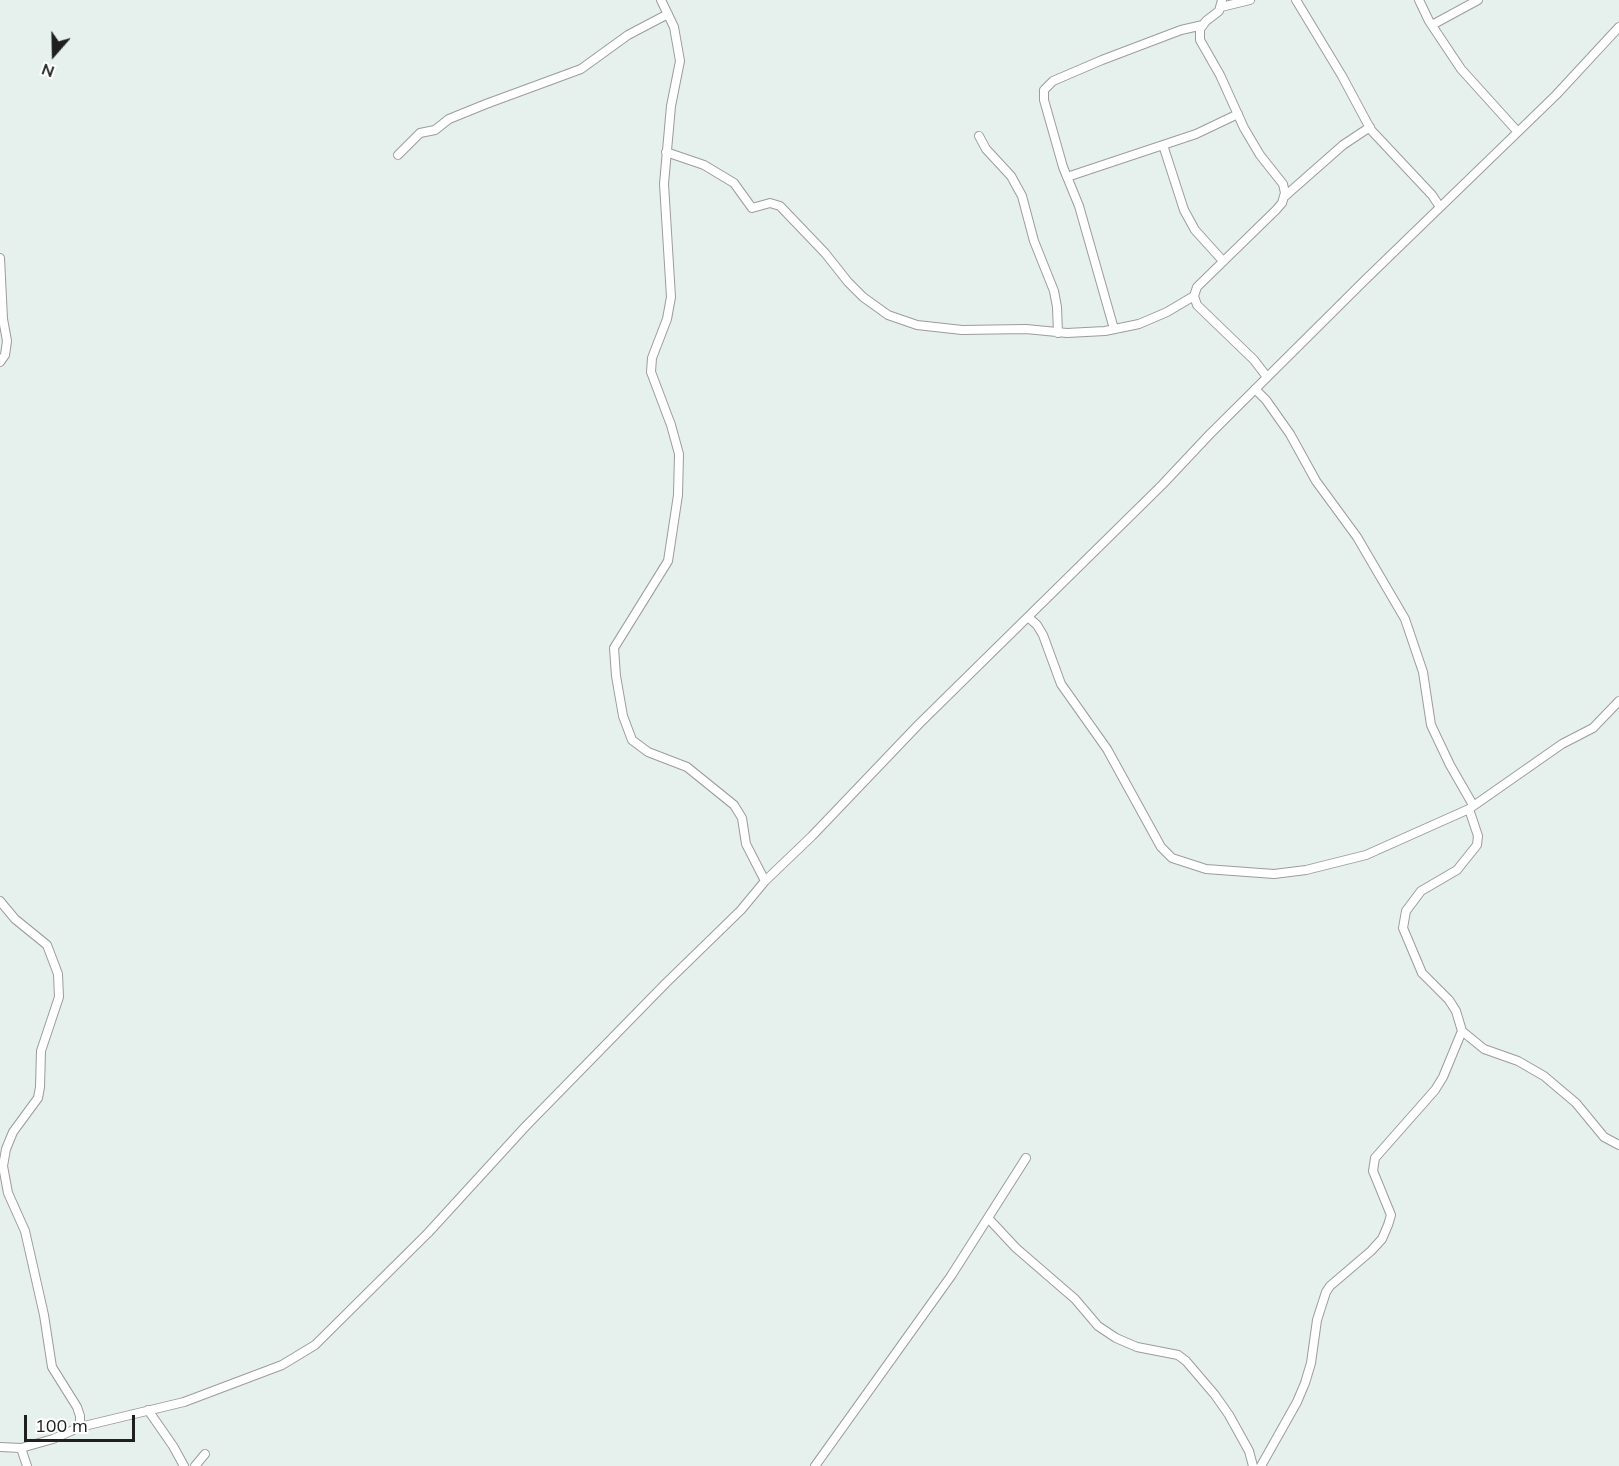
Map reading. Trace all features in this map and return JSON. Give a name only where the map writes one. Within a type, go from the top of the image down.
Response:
[{"type":"street","points":[[661,0],[674,27],[680,61],[671,106],[664,196],[671,297],[667,319],[652,358],[651,372],[671,425],[679,454],[677,503],[668,561],[614,648],[616,676],[623,716],[632,740],[648,752],[687,767],[734,805],[742,818],[746,844],[765,881]]},
{"type":"street","points":[[1250,0],[1221,3],[1200,29],[1200,40],[1260,155],[1286,189],[1284,197]]},
{"type":"street","points":[[1296,0],[1370,127],[1432,195],[1440,207]]},
{"type":"street","points":[[1419,0],[1432,25],[1461,69],[1517,131]]},
{"type":"street","points":[[1432,25],[1478,0]]},
{"type":"street","points":[[398,155],[420,133],[435,130],[449,119],[486,104],[576,72],[589,65],[628,35],[668,14]]},
{"type":"street","points":[[1114,329],[1079,206],[1067,177],[1044,99],[1044,90],[1048,84],[1131,48],[1181,30],[1203,25]]},
{"type":"street","points":[[0,1447],[21,1448],[53,1439],[80,1427],[184,1402],[282,1365],[315,1345],[428,1233],[525,1127],[741,910],[765,881],[920,724],[1162,485],[1267,377],[1556,95],[1619,27]]},
{"type":"street","points":[[1067,177],[1196,134],[1238,114]]},
{"type":"street","points":[[1267,377],[1254,360],[1197,305],[1194,296],[1197,287],[1271,215],[1284,197],[1343,145],[1370,127]]},
{"type":"street","points":[[979,136],[986,149],[1011,176],[1022,196],[1032,234],[1054,291],[1058,333]]},
{"type":"street","points":[[1163,145],[1184,210],[1195,230],[1223,261]]},
{"type":"street","points":[[666,152],[697,161],[722,175],[740,189],[752,208],[770,203],[780,206],[863,297],[888,315],[917,325],[945,329],[1026,329],[1058,333],[1114,329],[1139,324],[1161,315],[1194,296]]},
{"type":"street","points":[[0,258],[3,319],[7,341],[5,355],[0,362]]},
{"type":"street","points":[[1255,389],[1290,434],[1316,481],[1357,537],[1405,620],[1423,672],[1431,724],[1471,807],[1477,832],[1477,844],[1457,870],[1421,891],[1406,911],[1403,928],[1417,963],[1426,978],[1449,1000],[1456,1011],[1462,1031],[1484,1049],[1518,1061],[1544,1076],[1576,1103],[1597,1130],[1617,1142]]},
{"type":"street","points":[[1028,617],[1043,635],[1060,684],[1107,749],[1157,842],[1172,858],[1188,864],[1226,870],[1274,874],[1306,870],[1366,855],[1471,807],[1562,744],[1593,728],[1619,701]]},
{"type":"street","points":[[0,901],[15,919],[47,945],[58,974],[59,997],[41,1051],[38,1098],[13,1132],[6,1149],[3,1166],[8,1193],[23,1226],[44,1315],[52,1367],[77,1407],[80,1427]]},
{"type":"street","points":[[1261,1466],[1297,1402],[1305,1383],[1311,1363],[1317,1320],[1326,1292],[1371,1251],[1382,1239],[1388,1225],[1391,1215],[1373,1171],[1375,1158],[1435,1090],[1443,1077],[1462,1031]]},
{"type":"street","points":[[815,1466],[928,1309],[1026,1158]]},
{"type":"street","points":[[988,1218],[1016,1248],[1074,1299],[1098,1326],[1116,1338],[1137,1347],[1178,1355],[1186,1361],[1229,1415],[1241,1434],[1253,1466]]},
{"type":"street","points":[[148,1410],[184,1466]]},
{"type":"street","points":[[21,1448],[27,1466]]},
{"type":"street","points":[[195,1466],[205,1454]]}]
